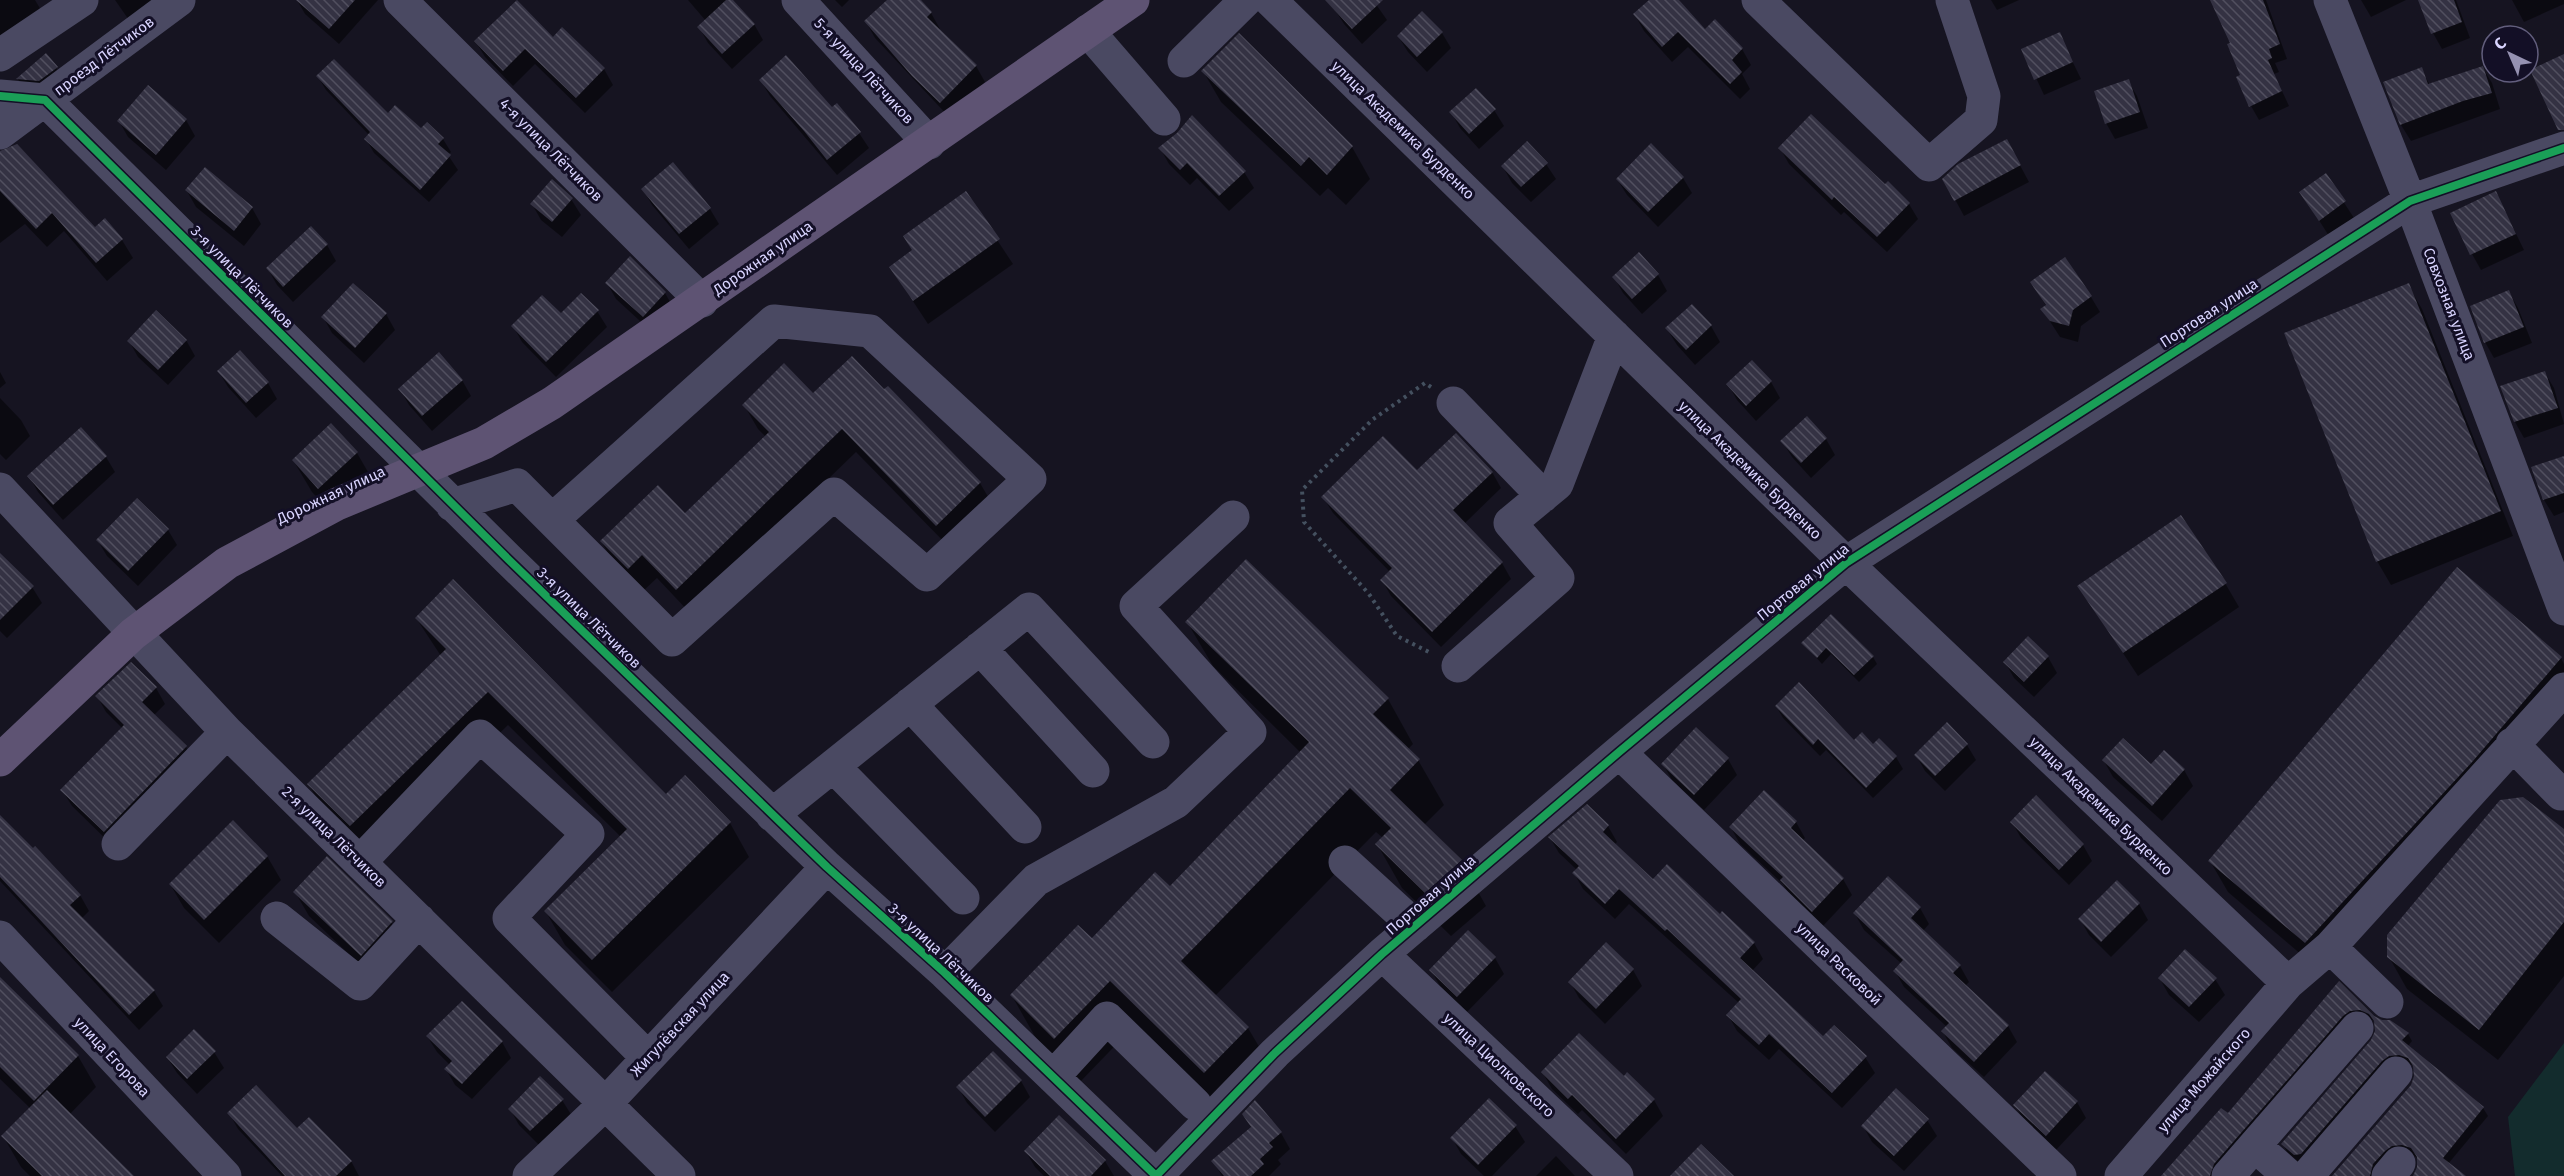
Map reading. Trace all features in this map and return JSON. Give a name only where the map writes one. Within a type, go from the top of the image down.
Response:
[{"type":"main road","name":"Дорожная улица","points":[[0,760],[134,634],[195,585],[261,543],[338,504],[484,443],[552,403],[1133,0]]},
{"type":"street","points":[[0,55],[82,0]]},
{"type":"street","name":"проезд Лётчиков","points":[[0,133],[179,0]]},
{"type":"street","name":"4-я улица Лётчиков","points":[[400,0],[702,301]]},
{"type":"street","name":"5-я улица Лётчиков","points":[[798,0],[929,143]]},
{"type":"street","points":[[1184,61],[1246,0]]},
{"type":"street","name":"улица Академика Бурденко","points":[[1270,0],[1846,563],[2288,983]]},
{"type":"street","points":[[1758,0],[1929,165],[1981,120],[1984,96],[1952,0]]},
{"type":"street","name":"Совхозная улица","points":[[2330,0],[2410,201],[2564,609]]},
{"type":"street","points":[[1088,31],[1164,119]]},
{"type":"street","points":[[0,96],[45,100]]},
{"type":"street","name":"3-я улица Лётчиков","points":[[45,100],[417,471],[772,815],[945,974],[1156,1176]]},
{"type":"street","name":"Портовая улица","points":[[1156,1176],[1275,1053],[1382,954],[1846,563],[2410,201],[2564,148]]},
{"type":"street","points":[[452,505],[517,485],[552,520],[672,640],[834,494],[927,575],[1030,479],[870,331],[774,321],[552,520]]},
{"type":"street","points":[[1458,666],[1558,578],[1510,524],[1557,484],[1614,336]]},
{"type":"street","points":[[1453,403],[1543,495]]},
{"type":"street","name":"2-я улица Лётчиков","points":[[0,489],[227,732],[679,1176]]},
{"type":"street","points":[[945,974],[1036,880],[1176,802],[1250,732],[1136,606],[1233,517]]},
{"type":"street","points":[[772,815],[1029,609],[1153,742]]},
{"type":"street","points":[[980,648],[1093,771]]},
{"type":"street","name":"улица Можайского","points":[[2121,1176],[2288,983],[2330,947],[2564,689]]},
{"type":"street","points":[[910,704],[1025,827]]},
{"type":"street","points":[[118,844],[227,732]]},
{"type":"street","points":[[360,862],[480,736],[588,834],[509,918],[648,1058]]},
{"type":"street","points":[[2512,744],[2561,794]]},
{"type":"street","name":"улица Расковой","points":[[1619,752],[2060,1176]]},
{"type":"street","points":[[833,766],[963,898]]},
{"type":"street","points":[[1345,862],[1415,926]]},
{"type":"street","name":"Жигулёвская улица","points":[[529,1176],[606,1103],[827,867]]},
{"type":"street","points":[[277,918],[360,984],[419,920]]},
{"type":"street","name":"улица Егорова","points":[[0,937],[225,1176]]},
{"type":"street","points":[[2330,947],[2387,1002]]},
{"type":"street","name":"улица Циолковского","points":[[1382,954],[1617,1176]]},
{"type":"street","points":[[1053,1077],[1107,1018],[1195,1104]]},
{"type":"street","points":[[2228,1176],[2357,1029]]},
{"type":"street","points":[[2307,1176],[2396,1073]]},
{"type":"street","points":[[2255,1146],[2289,1176]]},
{"type":"path","points":[[1453,403],[1425,383],[1372,420],[1302,490],[1304,522],[1369,594],[1397,636],[1458,666]]},
{"type":"green space","points":[[2564,1043],[2564,1176],[2515,1176],[2508,1117]]},
{"type":"building","points":[[296,0],[355,0],[329,29]]},
{"type":"building","points":[[517,0],[553,37],[562,27],[605,68],[576,98],[525,49],[503,71],[474,41]]},
{"type":"building","points":[[726,0],[733,0],[755,24],[722,54],[697,27]]},
{"type":"building","points":[[887,0],[921,0],[932,12],[927,17],[977,65],[940,103],[912,76],[864,21]]},
{"type":"building","points":[[1325,0],[1383,0],[1352,29]]},
{"type":"building","points":[[1649,0],[1679,0],[1705,29],[1715,19],[1743,48],[1732,60],[1742,72],[1730,84],[1678,32],[1662,47],[1633,14]]},
{"type":"building","points":[[2210,0],[2263,0],[2280,44],[2269,49],[2272,58],[2268,60],[2282,91],[2249,107],[2236,77],[2240,75],[2227,44],[2230,43]]},
{"type":"building","points":[[2418,0],[2454,0],[2462,22],[2431,34]]},
{"type":"building","points":[[1422,11],[1443,32],[1417,57],[1397,36]]},
{"type":"building","points":[[2060,32],[2073,62],[2034,80],[2021,49]]},
{"type":"building","points":[[1239,33],[1353,146],[1327,175],[1309,157],[1301,166],[1201,71]]},
{"type":"building","points":[[46,53],[58,67],[39,81],[16,79]]},
{"type":"building","points":[[2564,54],[2564,130],[2558,130],[2537,84],[2540,84],[2540,65]]},
{"type":"building","points":[[786,55],[832,107],[837,103],[861,132],[827,160],[759,80]]},
{"type":"building","points":[[334,59],[388,113],[395,105],[421,128],[427,122],[444,138],[438,144],[451,155],[420,190],[364,139],[370,132],[316,76]]},
{"type":"building","points":[[2422,67],[2428,84],[2480,67],[2480,84],[2489,84],[2492,93],[2463,101],[2400,125],[2383,82]]},
{"type":"building","points":[[2129,79],[2140,112],[2105,124],[2094,91]]},
{"type":"building","points":[[148,85],[187,119],[156,155],[117,121]]},
{"type":"building","points":[[1476,88],[1496,109],[1469,134],[1449,112]]},
{"type":"building","points":[[1811,114],[1885,184],[1888,181],[1910,203],[1877,237],[1834,197],[1832,200],[1778,148]]},
{"type":"building","points":[[1192,115],[1246,171],[1219,196],[1187,163],[1180,170],[1158,148],[1177,133]]},
{"type":"building","points":[[2007,139],[2021,165],[1954,201],[1942,179],[1958,164]]},
{"type":"building","points":[[1527,141],[1548,163],[1521,187],[1501,166]]},
{"type":"building","points":[[1651,143],[1684,177],[1648,212],[1616,179]]},
{"type":"building","points":[[17,144],[95,227],[105,218],[123,239],[96,263],[52,213],[36,229],[0,191],[0,151]]},
{"type":"building","points":[[673,162],[711,208],[679,234],[641,189]]},
{"type":"building","points":[[205,167],[253,207],[234,231],[185,190]]},
{"type":"building","points":[[2326,173],[2346,201],[2319,221],[2299,192]]},
{"type":"building","points":[[552,179],[573,198],[552,222],[530,204]]},
{"type":"building","points":[[966,191],[1000,239],[913,301],[889,267],[912,250],[903,236]]},
{"type":"building","points":[[2496,191],[2516,234],[2470,255],[2450,213]]},
{"type":"building","points":[[311,226],[328,244],[283,287],[266,268]]},
{"type":"building","points":[[1639,252],[1659,274],[1632,299],[1612,277]]},
{"type":"building","points":[[630,256],[666,292],[643,317],[605,283]]},
{"type":"building","points":[[2065,257],[2092,296],[2073,310],[2069,326],[2050,321],[2040,309],[2046,305],[2030,282]]},
{"type":"building","points":[[353,283],[387,313],[355,348],[321,317]]},
{"type":"building","points":[[2409,283],[2501,511],[2376,562],[2284,333]]},
{"type":"building","points":[[2509,290],[2524,327],[2484,343],[2470,306]]},
{"type":"building","points":[[581,293],[599,310],[546,362],[511,326],[542,295],[561,313]]},
{"type":"building","points":[[1692,304],[1712,325],[1686,350],[1665,328]]},
{"type":"building","points":[[156,310],[187,340],[158,370],[127,341]]},
{"type":"building","points":[[240,350],[269,382],[246,403],[217,371]]},
{"type":"building","points":[[439,352],[463,380],[422,416],[398,389]]},
{"type":"building","points":[[852,356],[884,389],[888,386],[981,482],[936,526],[842,429],[676,590],[642,555],[628,569],[600,541],[658,485],[685,513],[769,432],[742,405],[784,363],[813,393]]},
{"type":"building","points":[[1752,360],[1772,381],[1746,406],[1726,384]]},
{"type":"building","points":[[2545,371],[2558,408],[2514,422],[2500,386]]},
{"type":"building","points":[[1807,416],[1827,438],[1801,463],[1780,441]]},
{"type":"building","points":[[331,423],[358,452],[318,489],[292,460]]},
{"type":"building","points":[[81,427],[107,456],[53,505],[27,476]]},
{"type":"building","points":[[1456,433],[1493,472],[1453,510],[1503,562],[1432,632],[1380,580],[1392,568],[1321,497],[1383,436],[1417,470]]},
{"type":"building","points":[[2564,456],[2564,493],[2543,500],[2531,467]]},
{"type":"building","points":[[137,498],[169,529],[128,571],[96,540]]},
{"type":"building","points":[[2181,515],[2227,583],[2123,653],[2077,586]]},
{"type":"building","points":[[0,553],[34,586],[0,620]]},
{"type":"building","points":[[1246,559],[1389,698],[1373,714],[1420,759],[1390,790],[1462,860],[1425,893],[1375,844],[1391,828],[1350,788],[1181,961],[1249,1027],[1204,1073],[1110,981],[1054,1039],[1010,995],[1078,925],[1092,938],[1155,872],[1170,886],[1309,742],[1185,622]]},
{"type":"building","points":[[2457,567],[2562,657],[2473,761],[2305,943],[2208,861]]},
{"type":"building","points":[[453,579],[666,794],[685,775],[731,822],[592,960],[544,911],[627,829],[488,692],[350,826],[307,784],[446,649],[415,618]]},
{"type":"building","points":[[1831,614],[1874,656],[1854,675],[1826,648],[1817,658],[1801,643]]},
{"type":"building","points":[[2028,636],[2049,656],[2024,682],[2003,662]]},
{"type":"building","points":[[131,662],[157,687],[142,702],[187,746],[104,832],[60,790],[124,725],[95,696]]},
{"type":"building","points":[[1799,682],[1854,740],[1862,732],[1873,744],[1879,738],[1897,756],[1866,788],[1818,739],[1813,745],[1775,706]]},
{"type":"building","points":[[1947,722],[1968,744],[1935,776],[1914,755]]},
{"type":"building","points":[[1696,727],[1729,758],[1694,795],[1661,764]]},
{"type":"building","points":[[2123,738],[2151,764],[2164,750],[2185,769],[2152,806],[2102,760]]},
{"type":"building","points":[[1764,790],[1797,821],[1791,828],[1844,878],[1812,912],[1780,880],[1783,877],[1729,827]]},
{"type":"building","points":[[2036,795],[2084,844],[2059,870],[2010,822]]},
{"type":"building","points":[[2523,797],[2564,829],[2564,922],[2479,1030],[2387,957],[2387,935],[2500,800]]},
{"type":"building","points":[[1587,804],[1609,825],[1603,832],[1653,879],[1667,864],[1720,914],[1722,911],[1755,942],[1740,958],[1823,1036],[1834,1025],[1867,1056],[1832,1093],[1769,1034],[1759,1045],[1726,1015],[1741,999],[1667,929],[1665,931],[1619,889],[1605,904],[1572,873],[1579,866],[1548,837]]},
{"type":"building","points":[[0,815],[33,848],[35,846],[81,895],[70,905],[155,990],[129,1015],[0,877]]},
{"type":"building","points":[[233,820],[268,856],[204,920],[169,884]]},
{"type":"building","points":[[327,856],[393,921],[361,956],[293,892]]},
{"type":"building","points":[[1888,876],[1921,907],[1911,918],[1961,965],[1953,973],[2009,1025],[1974,1062],[1941,1031],[1949,1023],[1893,971],[1903,960],[1853,913]]},
{"type":"building","points":[[2117,880],[2140,903],[2101,942],[2078,919]]},
{"type":"building","points":[[1468,930],[1496,957],[1457,997],[1429,970]]},
{"type":"building","points":[[1606,942],[1634,969],[1596,1009],[1568,982]]},
{"type":"building","points":[[2185,949],[2217,978],[2189,1007],[2158,978]]},
{"type":"building","points":[[0,977],[79,1055],[34,1101],[0,1067]]},
{"type":"building","points":[[2339,981],[2374,1016],[2382,1020],[2390,1020],[2409,1033],[2402,1040],[2484,1107],[2443,1158],[2466,1176],[2413,1176],[2417,1167],[2417,1157],[2411,1148],[2402,1145],[2392,1146],[2385,1151],[2373,1164],[2370,1176],[2332,1176],[2411,1085],[2414,1076],[2413,1066],[2408,1058],[2399,1055],[2389,1056],[2382,1061],[2301,1154],[2294,1155],[2281,1144],[2371,1040],[2375,1031],[2374,1021],[2369,1014],[2360,1010],[2350,1011],[2343,1016],[2214,1164],[2210,1176],[2161,1176],[2221,1108],[2228,1113]]},
{"type":"building","points":[[462,1001],[503,1041],[462,1084],[444,1069],[452,1061],[426,1036]]},
{"type":"building","points":[[194,1029],[216,1051],[187,1079],[166,1057]]},
{"type":"building","points":[[1579,1033],[1624,1076],[1627,1072],[1655,1099],[1616,1139],[1572,1095],[1568,1099],[1541,1072]]},
{"type":"building","points":[[993,1051],[1022,1080],[985,1117],[956,1087]]},
{"type":"building","points":[[2045,1071],[2078,1101],[2046,1136],[2013,1105]]},
{"type":"building","points":[[540,1076],[564,1099],[530,1131],[508,1109]]},
{"type":"building","points":[[256,1085],[297,1128],[309,1117],[352,1161],[336,1176],[285,1176],[227,1113]]},
{"type":"building","points":[[1896,1088],[1929,1119],[1894,1156],[1861,1126]]},
{"type":"building","points":[[47,1090],[134,1176],[42,1176],[1,1136]]},
{"type":"building","points":[[1489,1098],[1517,1125],[1478,1165],[1450,1138]]},
{"type":"building","points":[[1255,1100],[1282,1132],[1269,1143],[1273,1147],[1260,1159],[1264,1164],[1251,1176],[1224,1176],[1211,1161],[1251,1127],[1242,1114]]},
{"type":"building","points":[[1059,1115],[1106,1160],[1091,1176],[1050,1176],[1024,1151]]},
{"type":"building","points":[[1701,1144],[1734,1176],[1670,1176]]},
{"type":"cycle path","points":[[0,96],[45,100],[509,560],[827,867],[945,973],[1156,1176]]},
{"type":"cycle path","points":[[1156,1176],[1275,1053],[1382,954],[1846,563],[2410,201],[2564,148]]}]
